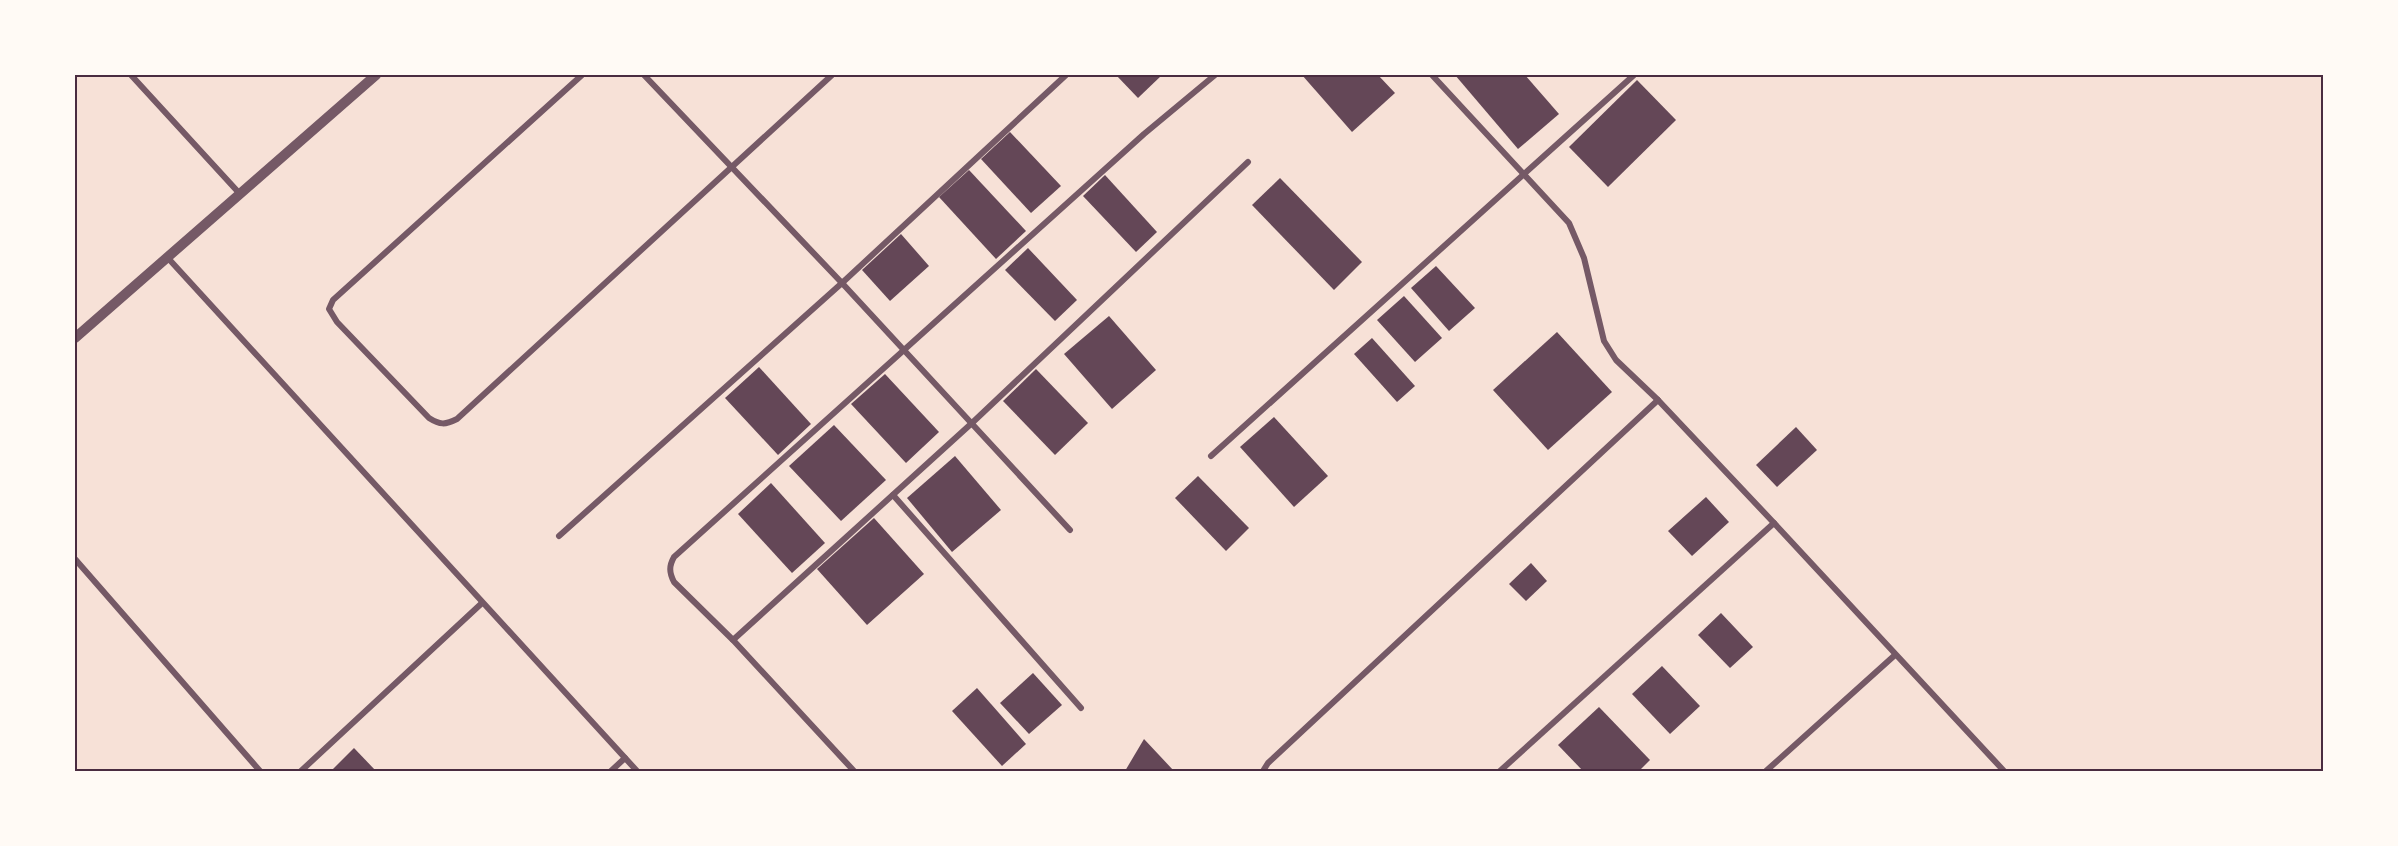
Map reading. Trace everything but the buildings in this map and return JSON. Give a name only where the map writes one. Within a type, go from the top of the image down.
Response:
[{"type":"street","points":[[131,75],[240,194]]},
{"type":"street","points":[[75,338],[376,75]]},
{"type":"street","points":[[582,75],[333,300],[329,309],[337,322],[429,418],[438,424],[447,424],[457,419],[832,75]]},
{"type":"street","points":[[644,75],[905,350],[1070,530]]},
{"type":"street","points":[[559,536],[842,283],[1066,75]]},
{"type":"street","points":[[854,771],[733,640],[674,582],[670,574],[670,565],[674,557],[1144,134],[1215,75]]},
{"type":"street","points":[[1431,75],[1569,223],[1584,258],[1604,341],[1616,360],[1658,400],[2004,771]]},
{"type":"street","points":[[1211,456],[1634,75]]},
{"type":"street","points":[[733,640],[972,423],[1248,162]]},
{"type":"street","points":[[167,257],[637,771]]},
{"type":"street","points":[[1263,771],[1276,755],[1658,400]]},
{"type":"street","points":[[893,495],[1081,708]]},
{"type":"street","points":[[1500,771],[1774,523]]},
{"type":"street","points":[[75,559],[260,771]]},
{"type":"street","points":[[301,771],[482,603]]},
{"type":"street","points":[[1766,771],[1895,656]]},
{"type":"street","points":[[611,771],[625,758]]}]
